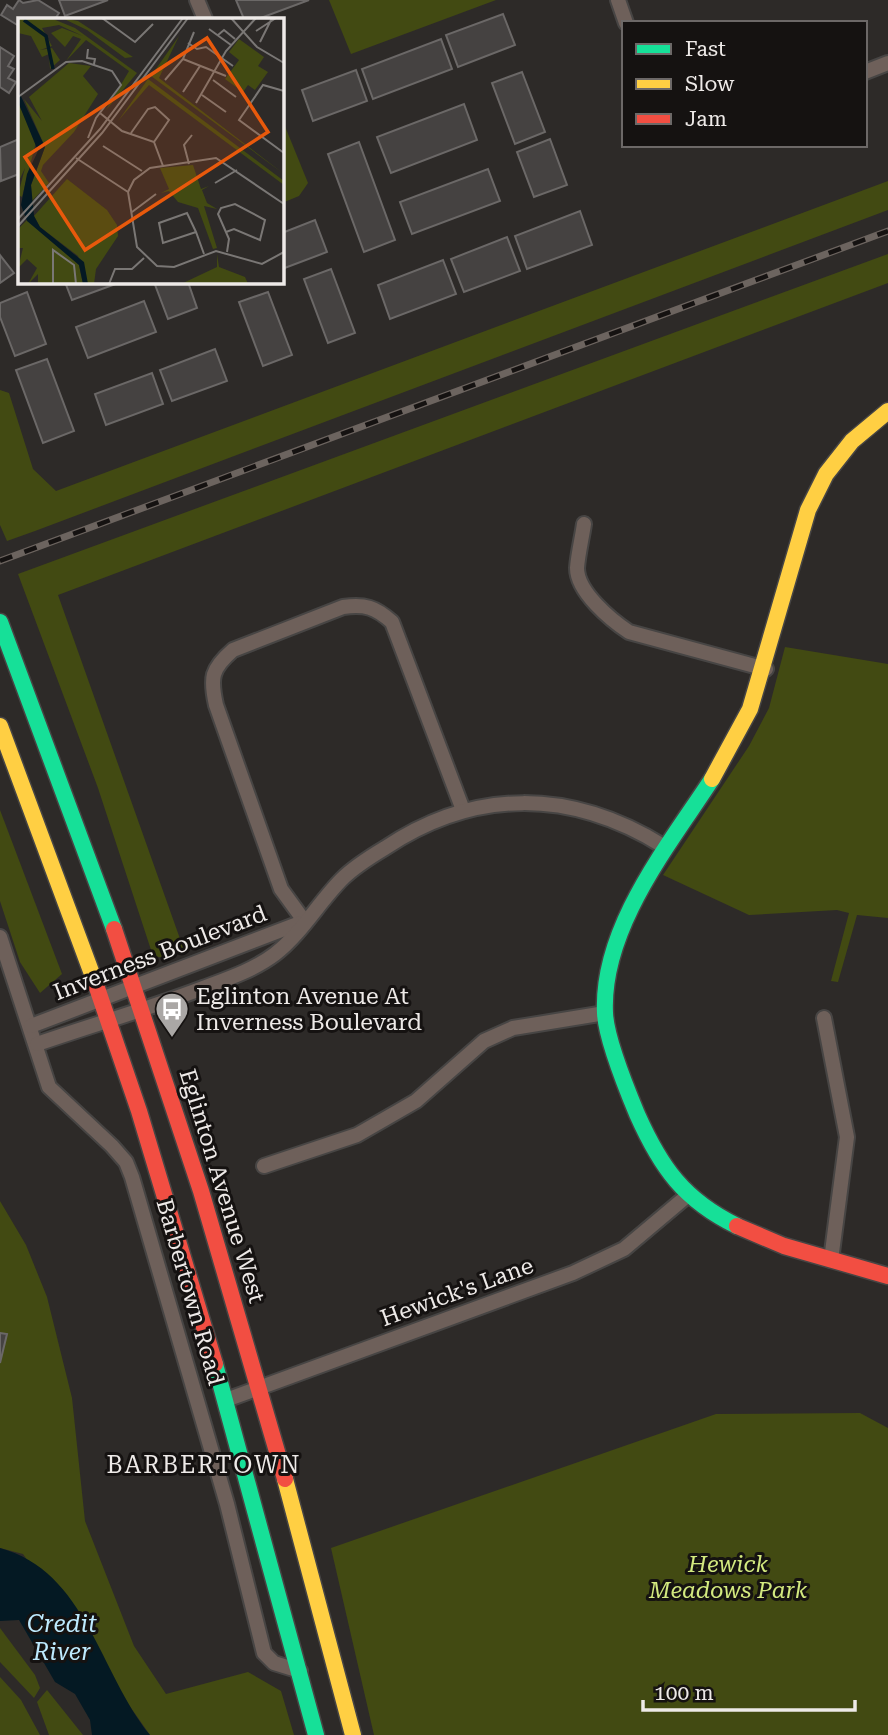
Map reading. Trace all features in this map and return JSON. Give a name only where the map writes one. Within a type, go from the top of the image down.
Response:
[{"type":"main road","points":[[888,411],[851,443],[813,495],[794,549],[765,669],[729,753],[663,846],[632,904],[616,948],[605,1013],[631,1107],[653,1147],[687,1196],[734,1225],[769,1241],[888,1276]]},
{"type":"main road","name":"Eglinton Avenue West","points":[[0,622],[141,1009],[260,1389],[353,1735]]},
{"type":"main road","points":[[0,726],[102,1000],[169,1207],[226,1400],[316,1735]]},
{"type":"street","points":[[197,0],[205,18]]},
{"type":"street","points":[[618,0],[625,21]]},
{"type":"street","points":[[867,71],[888,63]]},
{"type":"street","points":[[584,524],[577,572],[591,599],[609,619],[628,632],[765,669]]},
{"type":"street","points":[[305,922],[281,890],[216,705],[211,681],[219,662],[233,650],[343,607],[363,604],[378,609],[392,622],[463,810]]},
{"type":"street","name":"Inverness Boulevard","points":[[37,1044],[248,969],[275,954],[343,878],[374,855],[413,829],[463,810],[501,802],[555,805],[624,825],[663,846]]},
{"type":"street","name":"Inverness Boulevard","points":[[31,1026],[305,922]]},
{"type":"street","name":"Barbertown Road","points":[[0,937],[49,1087],[112,1146],[132,1177],[224,1493],[264,1653],[275,1663],[300,1671]]},
{"type":"street","points":[[264,1166],[357,1135],[416,1101],[484,1041],[513,1028],[605,1013]]},
{"type":"street","points":[[824,1018],[847,1137],[831,1259]]},
{"type":"street","name":"Hewick's Lane","points":[[226,1400],[573,1273],[624,1250],[687,1196]]},
{"type":"green space","points":[[329,0],[496,0],[351,54]]},
{"type":"green space","points":[[284,124],[308,183],[299,196],[284,202]]},
{"type":"green space","points":[[888,181],[888,210],[7,541],[0,525],[0,390],[9,393],[33,469],[56,491]]},
{"type":"green space","points":[[888,254],[888,283],[58,595],[184,950],[164,958],[153,956],[98,788],[18,574]]},
{"type":"green space","points":[[785,647],[888,664],[888,918],[857,915],[838,982],[831,981],[849,913],[837,910],[749,915],[663,875],[749,746],[769,708]]},
{"type":"green space","points":[[0,810],[62,974],[40,993],[20,962],[0,901]]},
{"type":"green space","points":[[0,1201],[26,1245],[47,1297],[72,1398],[85,1521],[134,1646],[166,1694],[248,1672],[281,1691],[294,1735],[150,1735],[23,1554],[0,1548]]},
{"type":"green space","name":"Hewick Meadows Park","points":[[860,1413],[888,1428],[888,1735],[374,1735],[331,1548],[716,1414]]},
{"type":"green space","points":[[0,1628],[35,1675],[40,1688],[34,1698],[0,1662]]},
{"type":"green space","points":[[0,1677],[21,1700],[40,1735],[0,1735]]},
{"type":"green space","points":[[47,1690],[83,1735],[49,1735],[37,1702]]},
{"type":"water","name":"Credit River","points":[[0,1548],[29,1560],[53,1578],[72,1601],[89,1627],[133,1710],[150,1735],[92,1735],[90,1720],[75,1694],[55,1682],[19,1620],[0,1621]]},
{"type":"building","points":[[19,0],[23,3],[38,0],[59,13],[56,18],[18,18],[18,25],[1,15],[7,5],[13,9]]},
{"type":"building","points":[[59,0],[108,0],[65,16]]},
{"type":"building","points":[[236,0],[309,0],[261,18],[244,18]]},
{"type":"building","points":[[503,14],[515,45],[458,67],[446,35]]},
{"type":"building","points":[[441,39],[452,69],[373,99],[362,69]]},
{"type":"building","points":[[0,47],[14,56],[8,66],[14,69],[8,78],[16,82],[9,93],[0,87]]},
{"type":"building","points":[[356,70],[367,101],[313,121],[302,90]]},
{"type":"building","points":[[522,72],[545,132],[515,144],[492,83]]},
{"type":"building","points":[[464,104],[477,140],[391,173],[377,137]]},
{"type":"building","points":[[18,139],[18,174],[1,181],[0,147]]},
{"type":"building","points":[[550,139],[567,185],[534,197],[517,152]]},
{"type":"building","points":[[359,142],[395,240],[364,252],[328,154]]},
{"type":"building","points":[[488,169],[500,201],[412,234],[400,202]]},
{"type":"building","points":[[580,211],[592,245],[527,269],[515,236]]},
{"type":"building","points":[[315,220],[327,252],[284,268],[284,232]]},
{"type":"building","points":[[507,237],[520,271],[464,292],[451,259]]},
{"type":"building","points":[[0,255],[14,273],[0,283]]},
{"type":"building","points":[[443,260],[456,294],[390,319],[378,285]]},
{"type":"building","points":[[331,269],[355,333],[328,343],[304,279]]},
{"type":"building","points":[[66,284],[116,284],[72,300]]},
{"type":"building","points":[[155,284],[189,284],[197,308],[168,319]]},
{"type":"building","points":[[27,292],[46,344],[15,356],[0,317],[0,303]]},
{"type":"building","points":[[268,292],[292,355],[263,366],[239,302]]},
{"type":"building","points":[[144,301],[156,332],[88,358],[76,327]]},
{"type":"building","points":[[215,349],[227,381],[172,401],[160,370]]},
{"type":"building","points":[[47,359],[74,431],[43,443],[16,370]]},
{"type":"building","points":[[152,373],[163,404],[106,425],[95,394]]},
{"type":"building","points":[[0,1333],[7,1334],[0,1363]]},
{"type":"railway","points":[[0,561],[888,231]]},
{"type":"traffic: fast","points":[[0,622],[114,929]]},
{"type":"traffic: fast","points":[[712,779],[658,860],[626,919],[614,950],[607,981],[605,1013],[609,1036],[623,1078],[655,1151],[688,1193],[718,1216],[737,1226]]},
{"type":"traffic: fast","points":[[215,1364],[316,1735]]},
{"type":"traffic: slow","points":[[712,779],[750,709],[808,510],[826,474],[852,441],[888,411]]},
{"type":"traffic: slow","points":[[0,726],[95,982]]},
{"type":"traffic: slow","points":[[285,1479],[353,1735]]},
{"type":"traffic: jam","points":[[114,929],[201,1191],[285,1479]]},
{"type":"traffic: jam","points":[[95,982],[139,1111],[215,1364]]},
{"type":"traffic: jam","points":[[737,1226],[784,1246],[888,1276]]},
{"type":"place","name":"Eglinton Avenue At Inverness Boulevard","points":[[172,1039]]},
{"type":"district","name":"BARBERTOWN","points":[[204,1465]]}]
